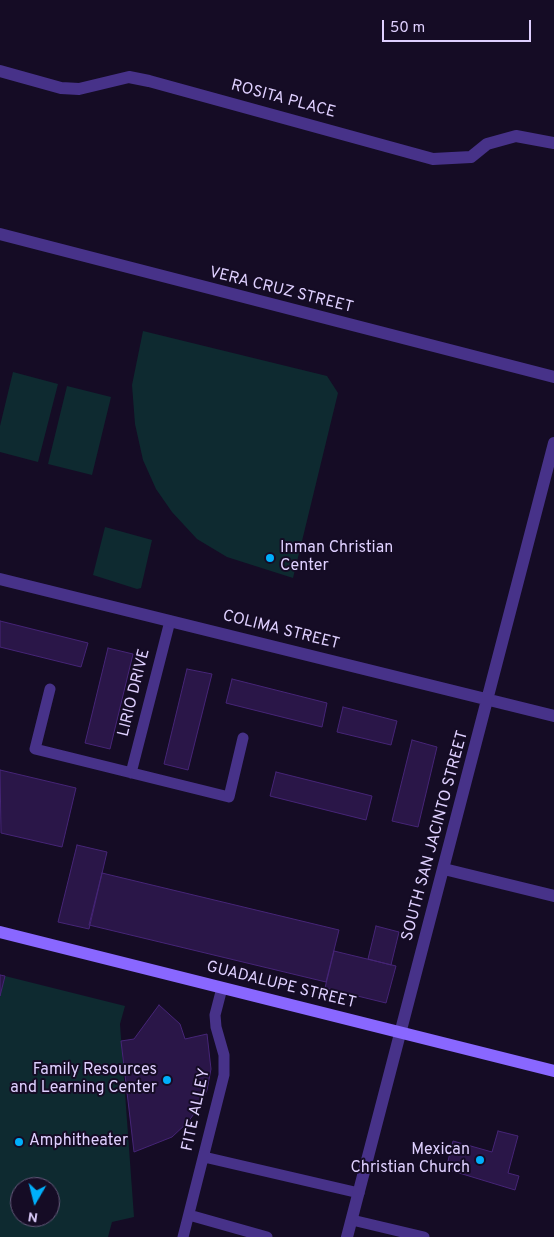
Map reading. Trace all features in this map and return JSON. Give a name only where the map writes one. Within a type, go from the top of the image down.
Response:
[{"type":"main road","name":"GUADALUPE STREET","points":[[0,932],[554,1071]]},
{"type":"street","name":"ROSITA PLACE","points":[[0,71],[60,88],[79,89],[129,78],[148,80],[433,159],[471,157],[487,144],[516,136],[554,143]]},
{"type":"street","name":"VERA CRUZ STREET","points":[[0,234],[554,378]]},
{"type":"street","name":"SOUTH SAN JACINTO STREET","points":[[347,1237],[402,1033],[554,443]]},
{"type":"street","name":"COLIMA STREET","points":[[0,579],[554,716]]},
{"type":"street","points":[[444,869],[554,896]]},
{"type":"lane","name":"LIRIO DRIVE","points":[[131,773],[170,621]]},
{"type":"lane","points":[[50,689],[35,750],[229,797],[243,738]]},
{"type":"lane","name":"FITE ALLEY","points":[[183,1237],[224,1075],[224,1055],[216,1027],[216,1015],[222,988]]},
{"type":"lane","points":[[204,1158],[359,1193]]},
{"type":"lane","points":[[189,1216],[267,1237]]},
{"type":"lane","points":[[352,1220],[424,1237]]},
{"type":"green space","points":[[143,331],[327,376],[338,393],[293,578],[227,557],[197,539],[172,512],[156,489],[143,460],[135,424],[132,385]]},
{"type":"green space","points":[[13,372],[58,384],[38,462],[0,452],[0,426]]},
{"type":"green space","points":[[67,386],[111,397],[92,475],[48,464]]},
{"type":"green space","points":[[105,527],[152,540],[141,588],[137,589],[93,575]]},
{"type":"green space","points":[[5,976],[125,1006],[120,1024],[134,1217],[112,1222],[108,1237],[0,1237],[0,996]]},
{"type":"building","points":[[0,621],[88,643],[81,667],[0,647]]},
{"type":"building","points":[[108,648],[133,654],[110,749],[85,743]]},
{"type":"building","points":[[187,669],[212,674],[188,770],[164,764]]},
{"type":"building","points":[[232,679],[327,703],[322,727],[226,703]]},
{"type":"building","points":[[343,707],[397,721],[391,745],[337,732]]},
{"type":"building","points":[[412,740],[437,747],[418,827],[392,821]]},
{"type":"building","points":[[0,770],[76,788],[62,847],[1,833]]},
{"type":"building","points":[[276,772],[372,796],[366,820],[270,796]]},
{"type":"building","points":[[77,845],[107,852],[89,929],[58,922]]},
{"type":"building","points":[[102,873],[339,930],[326,982],[89,925]]},
{"type":"building","points":[[376,926],[399,932],[391,965],[368,959]]},
{"type":"building","points":[[334,951],[396,966],[386,1003],[325,988]]},
{"type":"building","points":[[0,975],[5,976],[0,996]]},
{"type":"building","name":"Family Resources and Learning Center","points":[[159,1005],[180,1024],[185,1039],[207,1034],[211,1069],[207,1090],[199,1107],[188,1122],[172,1137],[134,1152],[121,1041],[134,1039]]},
{"type":"building","name":"Mexican Christian Church","points":[[498,1131],[518,1136],[508,1173],[519,1176],[515,1190],[446,1169],[453,1141],[492,1152]]},
{"type":"place","name":"Inman Christian Center","points":[[270,558]]},
{"type":"place","name":"Family Resources and Learning Center","points":[[167,1080]]},
{"type":"place","name":"Amphitheater","points":[[19,1142]]},
{"type":"place","name":"Mexican Christian Church","points":[[480,1160]]}]
